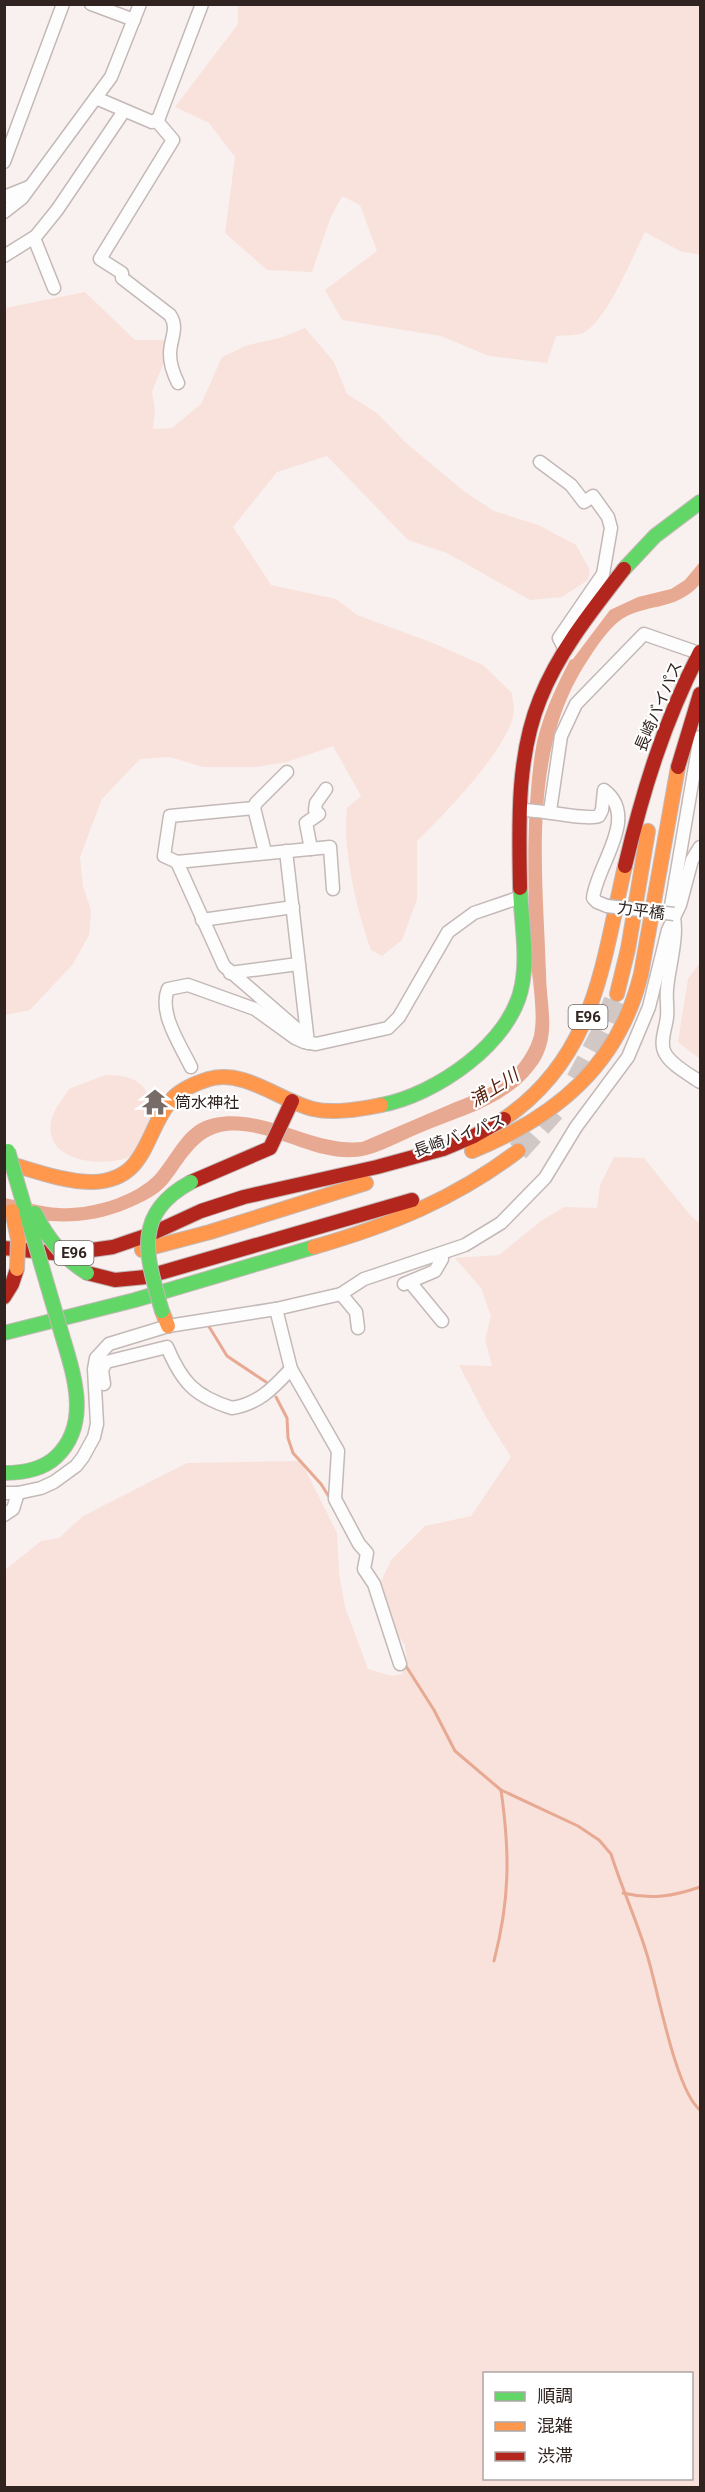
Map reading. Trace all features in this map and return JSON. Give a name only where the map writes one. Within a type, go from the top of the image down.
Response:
[{"type":"main road","points":[[6,1152],[70,1179],[106,1181],[123,1173],[140,1160],[171,1098],[189,1084],[216,1078],[235,1079],[289,1108],[316,1111],[404,1101],[470,1062],[498,1034],[521,992],[523,810],[526,745],[533,715],[565,650],[599,602],[647,543],[663,528],[700,501]]},
{"type":"main road","name":"長崎バイパス","points":[[4,1248],[42,1253],[80,1252],[120,1245],[204,1210],[286,1185],[361,1172],[432,1153],[480,1133],[524,1105],[557,1072],[580,1033],[592,1006],[639,809],[661,735],[697,652]]},
{"type":"main road","name":"長崎バイパス","points":[[617,994],[659,786],[682,718],[700,681]]},
{"type":"main road","name":"長崎バイパス","points":[[4,1255],[48,1262],[84,1262],[110,1258],[210,1232],[480,1149],[535,1122],[557,1107],[585,1081],[605,1056],[624,1023],[635,996],[644,958],[681,752],[700,694]]},
{"type":"main road","name":"長崎バイパス","points":[[569,1071],[588,1037],[608,984],[627,889],[639,809]]},
{"type":"main road","points":[[168,1326],[147,1258],[150,1228],[155,1211],[176,1188],[255,1155],[274,1143],[289,1108]]},
{"type":"main road","points":[[4,1344],[226,1284],[366,1242],[429,1215],[518,1150]]},
{"type":"main road","points":[[6,1152],[44,1230],[68,1260],[87,1274],[115,1280],[146,1277],[420,1198]]},
{"type":"main road","points":[[4,1462],[27,1461],[43,1454],[56,1442],[67,1419],[69,1397],[59,1336],[6,1152]]},
{"type":"main road","name":"長崎バイパス","points":[[4,1327],[126,1296],[372,1219],[463,1178],[495,1154]]},
{"type":"main road","points":[[4,1169],[59,1336],[72,1366],[78,1418],[72,1436],[56,1457],[41,1467],[22,1473],[4,1473]]},
{"type":"main road","points":[[4,1179],[18,1239],[17,1269],[4,1297]]},
{"type":"main road","points":[[4,1333],[225,1274],[386,1224],[429,1207],[467,1188]]},
{"type":"main road","points":[[4,1242],[25,1247],[80,1252]]},
{"type":"street","points":[[4,162],[8,143],[63,4]]},
{"type":"street","points":[[91,4],[135,20]]},
{"type":"street","points":[[4,212],[22,198],[111,77],[140,4]]},
{"type":"street","points":[[96,98],[152,122],[158,120],[202,4]]},
{"type":"street","points":[[4,256],[34,238],[57,210],[124,111]]},
{"type":"street","points":[[156,120],[172,140],[100,259],[122,273],[122,278],[170,315],[175,328],[170,354],[178,383]]},
{"type":"street","points":[[4,197],[30,186]]},
{"type":"street","points":[[34,238],[54,288]]},
{"type":"street","points":[[540,462],[571,485],[584,502],[593,496],[608,517],[610,528],[603,573],[559,638],[565,650]]},
{"type":"street","points":[[523,810],[549,811],[561,736],[576,704],[644,634],[697,652]]},
{"type":"street","points":[[700,737],[671,906],[674,914],[663,1050],[668,1059],[700,1082]]},
{"type":"street","points":[[265,852],[254,808],[256,803],[287,772]]},
{"type":"street","points":[[312,849],[306,823],[319,814],[315,810],[316,803],[326,789]]},
{"type":"street","name":"力平橋","points":[[549,811],[591,819],[599,816],[602,810],[604,790],[614,798],[619,807],[618,828],[595,886],[593,898],[607,906],[674,914]]},
{"type":"street","points":[[254,808],[170,816],[164,856],[177,862],[265,852],[330,848],[333,889]]},
{"type":"street","points":[[98,1408],[94,1369],[96,1358],[104,1347],[168,1326],[276,1309],[341,1294],[364,1279],[465,1245],[501,1222],[545,1178],[576,1127],[628,1057],[649,1007],[668,930],[680,905],[692,860],[700,847]]},
{"type":"street","points":[[286,851],[307,1043]]},
{"type":"street","points":[[177,862],[193,893],[202,920],[224,966],[298,1030],[307,1043]]},
{"type":"street","points":[[191,1067],[166,1009],[166,992],[172,987],[188,984],[255,1009],[295,1038],[307,1043],[316,1044],[359,1036],[388,1028],[399,1017],[448,932],[474,913],[521,897]]},
{"type":"street","points":[[202,920],[293,907]]},
{"type":"street","points":[[230,973],[298,964]]},
{"type":"street","points":[[440,1254],[442,1259],[435,1271],[407,1283],[442,1321]]},
{"type":"street","points":[[341,1294],[356,1312],[358,1328]]},
{"type":"street","points":[[276,1309],[291,1369],[338,1451],[335,1499],[359,1544],[367,1553],[364,1569],[374,1584],[399,1664]]},
{"type":"street","points":[[4,1492],[18,1493],[41,1488],[54,1482],[76,1466],[94,1437],[98,1408],[105,1390],[102,1370],[106,1362],[167,1347],[177,1370],[188,1385],[232,1408],[262,1397],[291,1369]]},
{"type":"street","points":[[4,1515],[13,1509],[18,1493]]},
{"type":"shaded area","points":[[238,5],[700,5],[700,255],[680,251],[645,232],[617,289],[599,318],[589,329],[580,334],[556,336],[547,363],[489,356],[441,336],[342,320],[325,290],[377,251],[360,205],[342,196],[330,219],[312,272],[267,270],[225,233],[235,157],[209,123],[175,107],[238,24]]},
{"type":"shaded area","points":[[85,292],[135,340],[165,340],[163,364],[152,392],[155,410],[153,429],[172,428],[201,404],[222,357],[248,345],[283,337],[305,328],[334,362],[347,394],[377,413],[405,442],[465,492],[494,511],[538,525],[576,545],[590,570],[588,580],[562,597],[530,600],[447,553],[408,540],[327,456],[277,472],[233,527],[271,585],[336,599],[357,615],[433,643],[483,665],[512,693],[514,711],[510,726],[489,761],[474,780],[417,841],[417,899],[402,940],[382,956],[371,950],[356,899],[349,861],[347,808],[361,796],[333,746],[287,762],[256,767],[203,767],[170,757],[140,759],[102,799],[80,857],[83,886],[91,910],[89,935],[73,964],[30,1010],[5,1015],[5,308]]},
{"type":"shaded area","points":[[700,962],[700,1059],[678,1042],[688,979]]},
{"type":"shaded area","points":[[105,1075],[126,1077],[143,1086],[151,1111],[149,1137],[143,1148],[134,1155],[120,1160],[87,1161],[59,1149],[52,1137],[51,1121],[69,1089]]},
{"type":"shaded area","points":[[614,1157],[644,1158],[690,1215],[700,1224],[700,2487],[5,2488],[5,1570],[41,1541],[59,1538],[83,1516],[187,1463],[301,1461],[337,1533],[339,1573],[345,1607],[368,1669],[392,1676],[402,1674],[407,1663],[405,1645],[392,1627],[380,1584],[391,1560],[425,1526],[471,1516],[511,1457],[486,1417],[459,1365],[492,1366],[485,1339],[491,1316],[481,1288],[455,1258],[499,1255],[541,1221],[564,1207],[597,1208],[600,1185]]},
{"type":"water","name":"浦上川","points":[[700,562],[700,584],[690,593],[670,603],[628,616],[607,633],[577,678],[562,712],[551,747],[542,822],[548,1038],[541,1059],[523,1081],[500,1099],[478,1110],[367,1155],[331,1156],[262,1134],[226,1131],[207,1138],[199,1144],[164,1188],[129,1208],[97,1218],[67,1221],[5,1216],[4,1198],[45,1206],[71,1208],[98,1204],[124,1195],[156,1174],[180,1140],[195,1126],[214,1118],[234,1116],[252,1118],[325,1139],[362,1142],[482,1091],[499,1082],[514,1070],[529,1049],[535,1026],[530,949],[529,826],[535,753],[544,717],[570,660],[610,610],[638,597],[671,589],[685,580]]},
{"type":"waterway","points":[[208,1325],[227,1356],[266,1382]]},
{"type":"waterway","points":[[276,1397],[287,1418],[288,1438],[293,1453],[321,1484],[331,1500]]},
{"type":"waterway","points":[[404,1663],[434,1710],[455,1751],[501,1790],[578,1826],[599,1840],[611,1854],[644,1945],[683,2083],[700,2110]]},
{"type":"waterway","points":[[494,1961],[503,1917],[507,1876],[506,1835],[501,1790]]},
{"type":"waterway","points":[[623,1893],[662,1896],[700,1887]]},
{"type":"tunnel","points":[[577,1080],[603,1031],[617,994]]},
{"type":"tunnel","points":[[518,1151],[554,1111]]},
{"type":"traffic: fast","points":[[624,569],[655,536],[700,502]]},
{"type":"traffic: fast","points":[[381,1105],[402,1099],[447,1078],[487,1046],[503,1027],[515,1006],[524,973],[520,888]]},
{"type":"traffic: fast","points":[[8,1151],[62,1335]]},
{"type":"traffic: fast","points":[[162,1311],[151,1272],[148,1238],[159,1208],[172,1194],[191,1182]]},
{"type":"traffic: fast","points":[[35,1213],[56,1247],[87,1273]]},
{"type":"traffic: fast","points":[[4,1333],[135,1300],[314,1247]]},
{"type":"traffic: fast","points":[[4,1473],[32,1470],[45,1465],[56,1457],[67,1444],[73,1430],[77,1399],[75,1382],[62,1335]]},
{"type":"traffic: slow","points":[[472,1151],[531,1122],[557,1104],[580,1084],[600,1061],[617,1035],[631,1006],[641,974],[678,767]]},
{"type":"traffic: slow","points":[[617,994],[628,949],[648,831]]},
{"type":"traffic: slow","points":[[504,1119],[534,1094],[558,1067],[576,1038],[601,973],[625,866]]},
{"type":"traffic: slow","points":[[4,1162],[71,1180],[93,1182],[111,1179],[125,1173],[135,1163],[173,1098],[190,1086],[222,1077],[249,1082],[313,1109],[330,1111],[381,1105]]},
{"type":"traffic: slow","points":[[314,1247],[421,1209],[470,1183],[518,1151]]},
{"type":"traffic: slow","points":[[142,1250],[210,1232],[366,1183]]},
{"type":"traffic: slow","points":[[12,1211],[18,1239],[17,1269]]},
{"type":"traffic: slow","points":[[162,1311],[168,1326]]},
{"type":"traffic: jam","points":[[520,888],[521,792],[532,722],[548,681],[567,647],[624,569]]},
{"type":"traffic: jam","points":[[625,866],[639,810],[665,730],[700,652]]},
{"type":"traffic: jam","points":[[678,767],[700,694]]},
{"type":"traffic: jam","points":[[191,1182],[270,1148],[292,1101]]},
{"type":"traffic: jam","points":[[4,1248],[63,1254],[113,1247],[151,1234],[201,1211],[244,1197],[377,1167],[443,1149],[474,1136],[504,1119]]},
{"type":"traffic: jam","points":[[87,1273],[115,1280],[146,1277],[412,1200]]},
{"type":"traffic: jam","points":[[4,1297],[17,1269]]},
{"type":"place","name":"筒水神社","points":[[155,1102]]}]
